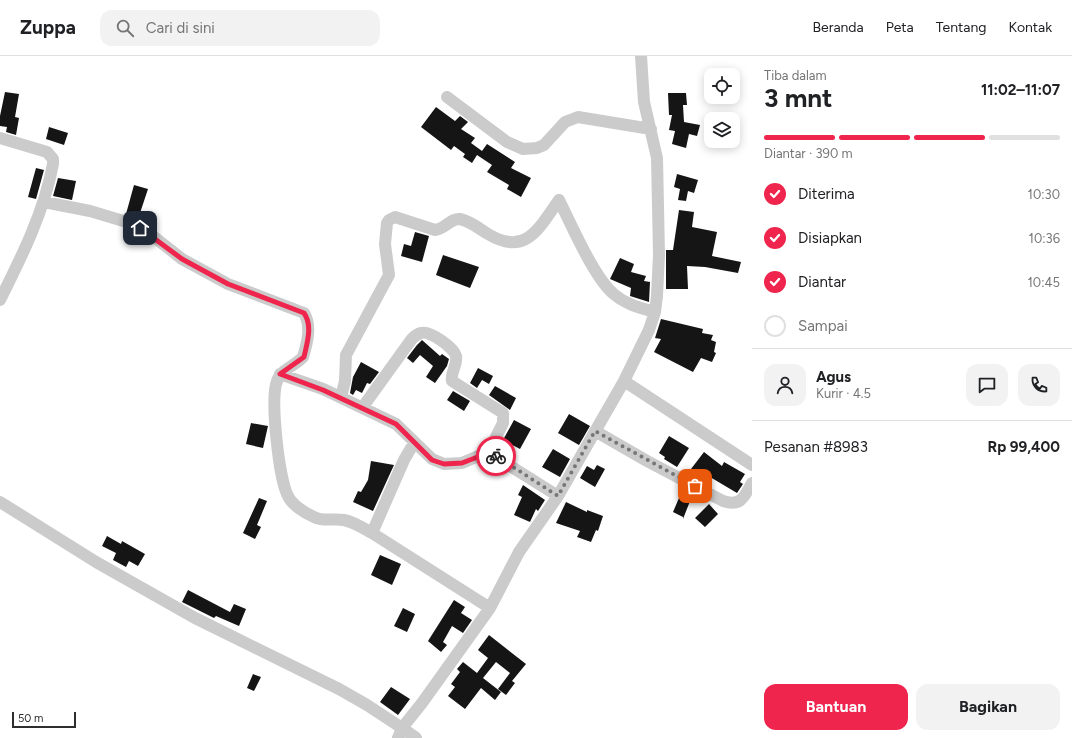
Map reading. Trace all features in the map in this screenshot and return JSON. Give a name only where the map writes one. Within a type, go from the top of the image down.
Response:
[{"type":"street","points":[[400,733],[490,608],[519,552],[558,496],[624,381],[649,330],[655,312],[657,296],[659,262],[659,188],[657,158],[644,102],[640,56]]},
{"type":"street","points":[[448,97],[507,142],[523,149],[536,148],[544,145],[565,122],[578,117],[651,129]]},
{"type":"street","points":[[0,138],[42,150],[51,155],[53,164],[44,202],[26,249],[0,300]]},
{"type":"street","points":[[341,397],[345,381],[346,355],[389,275],[385,244],[386,230],[389,220],[395,217],[435,230],[440,230],[452,222],[460,219],[497,240],[517,243],[529,238],[559,200],[600,279],[615,295],[632,305],[655,312]]},
{"type":"street","points":[[44,202],[90,211],[130,223],[149,233],[182,259],[228,284],[304,313],[308,319],[309,327],[304,357],[280,374],[277,381],[274,402],[277,442],[283,482],[288,497],[294,504],[314,518],[321,520],[344,520],[352,522],[372,533],[490,608]]},
{"type":"street","points":[[362,408],[411,340],[421,332],[427,332],[434,335],[454,353],[456,362],[451,377],[452,381],[503,413],[503,423],[488,453]]},
{"type":"street","points":[[280,374],[341,397],[396,424],[432,460],[444,464],[462,463],[488,453],[496,456],[558,496]]},
{"type":"street","points":[[624,381],[752,465]]},
{"type":"street","points":[[595,431],[624,449],[731,504],[737,503],[744,499],[752,483]]},
{"type":"street","points":[[372,533],[404,460],[414,443]]},
{"type":"street","points":[[0,502],[83,555],[188,614],[339,689],[367,705],[400,733],[416,738]]},
{"type":"building","points":[[5,92],[19,94],[15,117],[19,118],[16,135],[6,132],[7,127],[0,126],[0,116]]},
{"type":"building","points":[[668,93],[686,93],[687,105],[683,105],[684,122],[700,125],[697,136],[689,134],[686,148],[672,144],[675,131],[669,130],[672,115],[669,115]]},
{"type":"building","points":[[436,107],[455,121],[460,116],[468,122],[461,129],[475,138],[471,143],[482,151],[487,144],[515,162],[511,168],[531,178],[521,197],[507,189],[509,185],[487,172],[492,165],[477,155],[472,163],[463,157],[465,154],[454,146],[451,150],[421,127]]},
{"type":"building","points":[[49,127],[68,133],[64,145],[46,139]]},
{"type":"building","points":[[36,168],[44,170],[36,199],[28,197]]},
{"type":"building","points":[[677,174],[698,180],[694,193],[688,191],[686,201],[678,200],[680,189],[674,187]]},
{"type":"building","points":[[58,178],[76,181],[72,200],[53,196]]},
{"type":"building","points":[[134,185],[148,189],[138,219],[126,214]]},
{"type":"building","points":[[679,210],[694,212],[692,227],[717,232],[712,256],[741,262],[738,273],[705,267],[687,266],[688,289],[666,289],[666,250],[673,250]]},
{"type":"building","points":[[415,232],[429,236],[422,262],[401,256],[404,244],[411,246]]},
{"type":"building","points":[[443,255],[479,267],[470,288],[436,275]]},
{"type":"building","points":[[620,258],[634,264],[631,272],[646,276],[644,281],[650,282],[649,302],[630,296],[631,288],[610,279]]},
{"type":"building","points":[[661,319],[703,329],[702,333],[713,335],[711,340],[716,342],[714,352],[716,353],[712,362],[701,358],[693,372],[654,352],[661,339],[655,338]]},
{"type":"building","points":[[422,340],[440,356],[442,354],[449,359],[447,366],[435,383],[426,377],[433,366],[420,355],[413,363],[407,358]]},
{"type":"building","points":[[361,362],[379,372],[370,384],[367,383],[362,393],[356,390],[353,395],[350,393],[353,377]]},
{"type":"building","points":[[478,368],[493,376],[489,384],[482,380],[477,388],[470,383]]},
{"type":"building","points":[[495,386],[516,398],[510,410],[489,395]]},
{"type":"building","points":[[453,391],[470,401],[464,411],[447,400]]},
{"type":"building","points":[[569,414],[590,426],[579,445],[558,433]]},
{"type":"building","points":[[514,420],[531,429],[520,449],[503,440]]},
{"type":"building","points":[[251,423],[268,426],[263,448],[246,444]]},
{"type":"building","points":[[669,436],[689,448],[677,467],[664,459],[665,457],[659,453]]},
{"type":"building","points":[[553,449],[570,459],[560,477],[542,467]]},
{"type":"building","points":[[704,452],[722,466],[724,462],[745,474],[740,482],[743,484],[737,493],[705,474],[702,478],[691,469]]},
{"type":"building","points":[[371,461],[394,465],[373,511],[353,502],[358,491],[361,492],[368,480]]},
{"type":"building","points":[[597,465],[605,469],[595,487],[580,478],[587,466],[594,470]]},
{"type":"building","points":[[523,485],[545,500],[538,511],[536,509],[530,522],[514,515],[522,497],[518,495]]},
{"type":"building","points":[[682,491],[692,496],[683,519],[683,517],[673,512]]},
{"type":"building","points":[[259,498],[267,501],[257,525],[261,527],[255,539],[243,533]]},
{"type":"building","points":[[566,502],[587,512],[587,510],[603,516],[598,531],[596,530],[591,542],[577,537],[580,531],[556,523]]},
{"type":"building","points":[[709,504],[718,514],[705,527],[695,518]]},
{"type":"building","points":[[107,536],[121,544],[122,541],[145,554],[138,566],[129,561],[126,567],[113,560],[116,553],[102,546]]},
{"type":"building","points":[[380,555],[401,564],[392,585],[371,575]]},
{"type":"building","points":[[188,590],[230,612],[234,604],[246,609],[239,626],[216,616],[214,618],[182,602]]},
{"type":"building","points":[[454,600],[465,607],[461,613],[472,620],[463,633],[452,626],[443,642],[447,645],[441,652],[428,641]]},
{"type":"building","points":[[403,608],[415,614],[407,632],[394,626]]},
{"type":"building","points":[[489,635],[526,664],[512,681],[515,683],[506,695],[498,689],[510,673],[496,662],[483,678],[501,692],[495,700],[481,688],[465,709],[448,696],[455,687],[451,684],[460,672],[457,669],[463,662],[477,673],[488,658],[478,650]]},
{"type":"building","points":[[253,674],[261,677],[254,691],[247,688]]},
{"type":"building","points":[[391,687],[410,699],[398,715],[380,702]]},
{"type":"way so far","points":[[496,456],[558,496],[595,431],[624,449],[695,486]]},
{"type":"route","points":[[140,228],[149,233],[182,259],[228,284],[304,313],[308,319],[309,327],[304,357],[280,374],[341,397],[396,424],[406,432],[414,443],[432,460],[444,464],[453,464],[462,463],[488,453],[496,456]]}]
